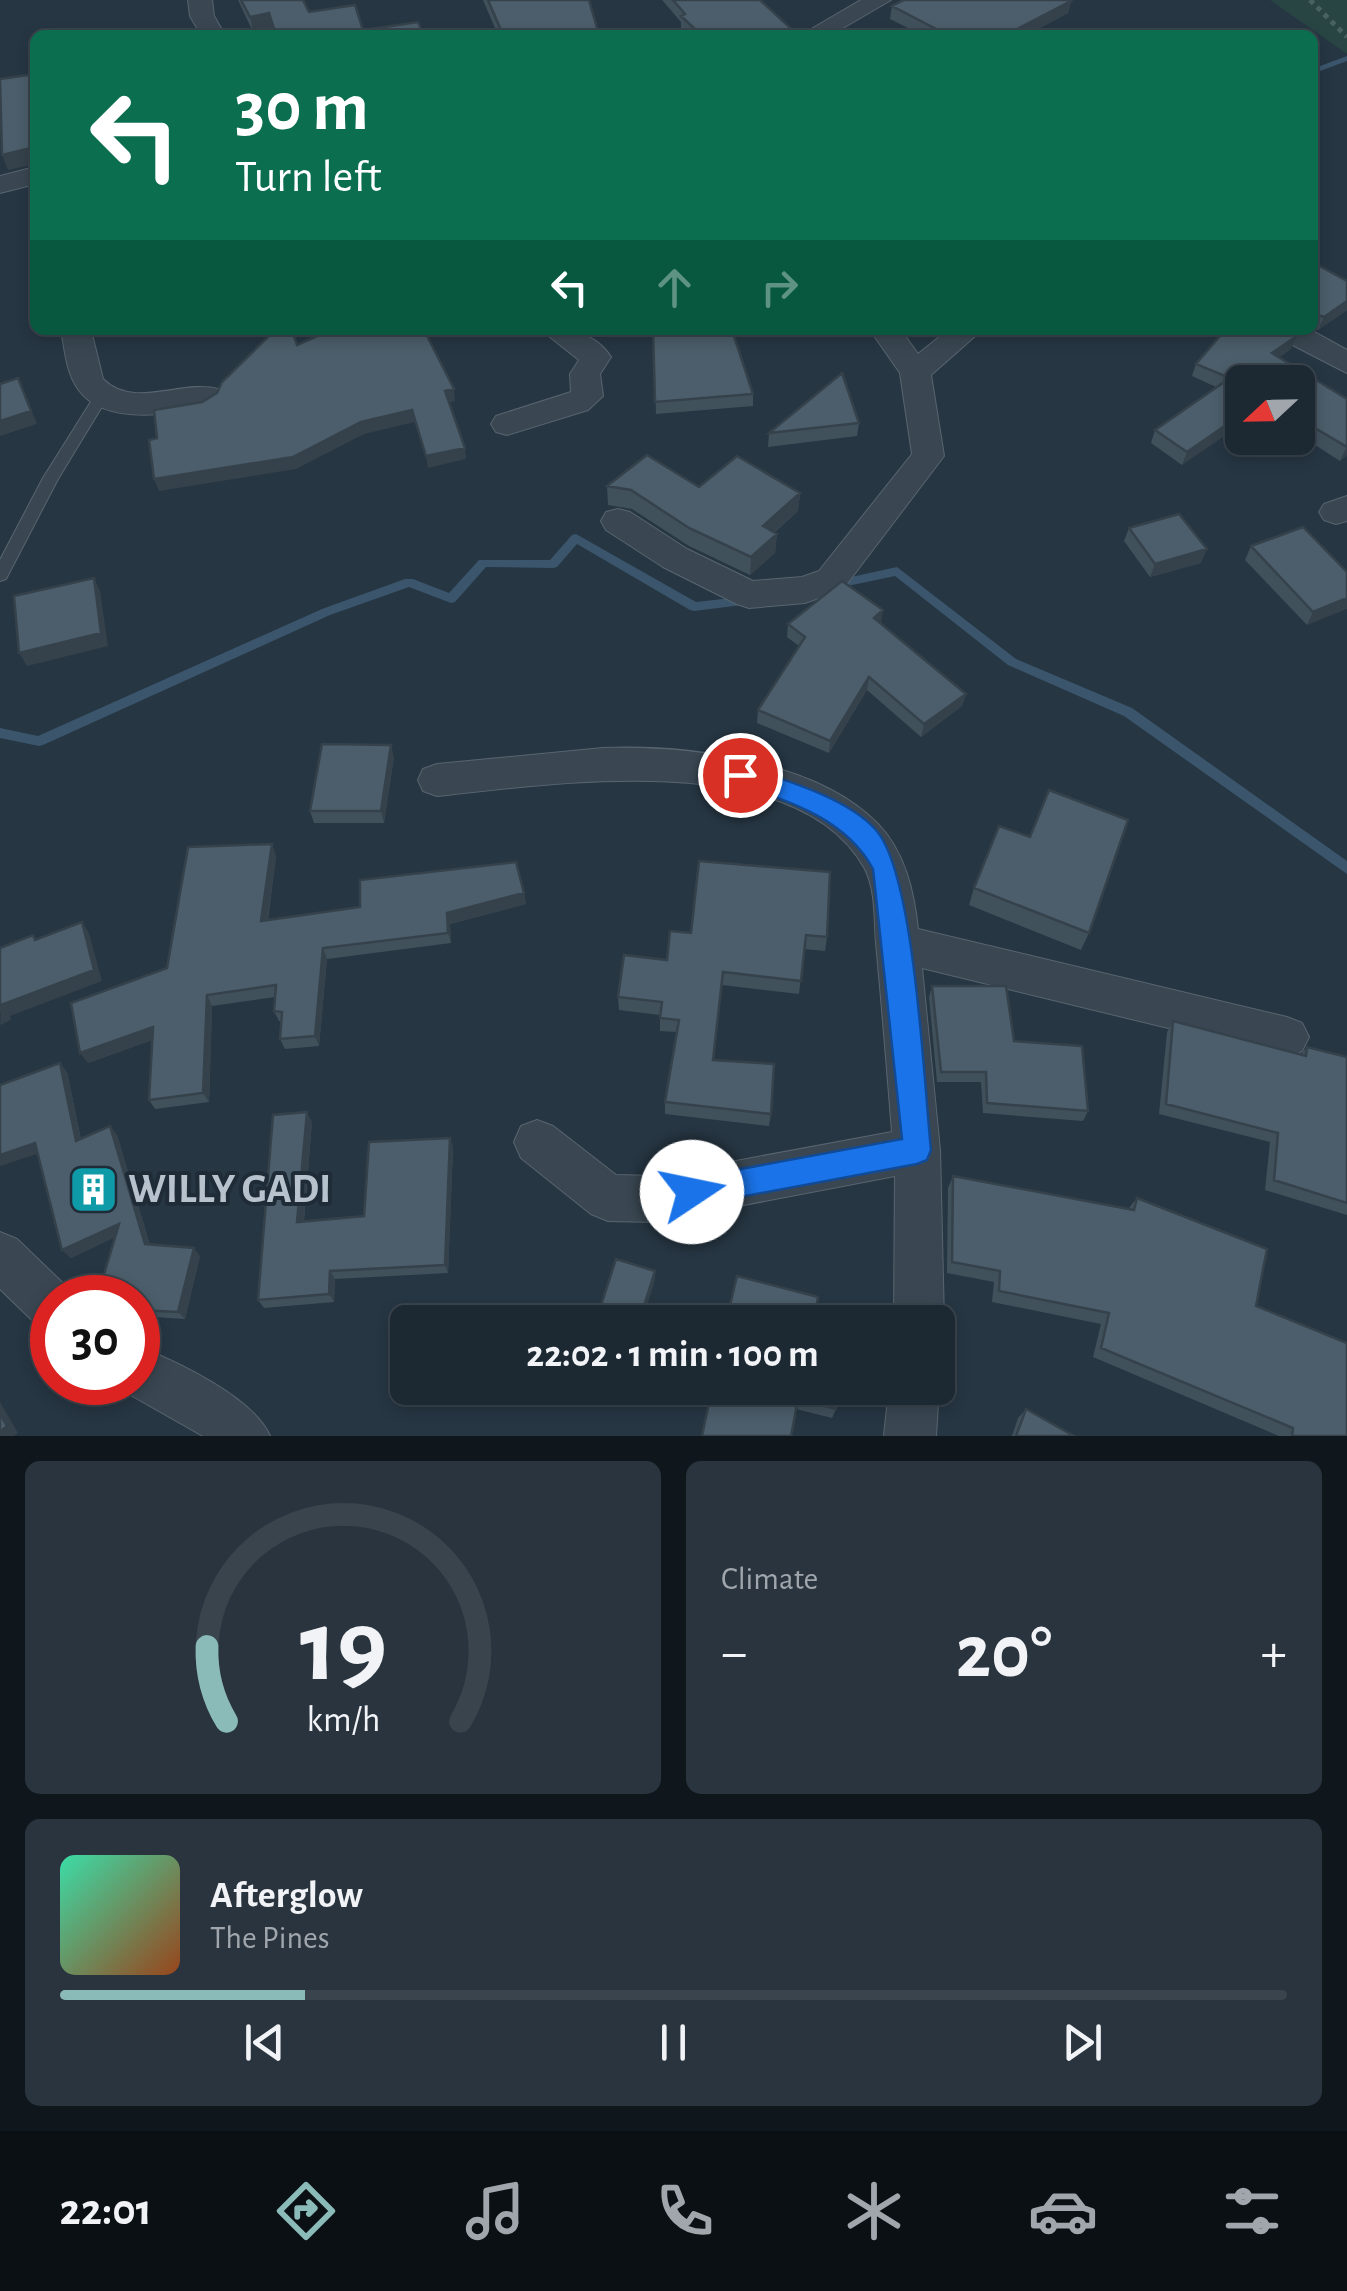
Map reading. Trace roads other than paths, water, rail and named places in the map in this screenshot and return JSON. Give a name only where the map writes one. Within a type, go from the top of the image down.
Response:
[{"type":"street","points":[[200,0],[202,16],[210,30]]},
{"type":"street","points":[[822,30],[879,0]]},
{"type":"street","points":[[77,335],[91,385],[102,396],[143,403],[207,396]]},
{"type":"street","points":[[507,424],[577,403],[587,396],[585,374],[596,357],[563,335]]},
{"type":"street","points":[[618,521],[675,558],[749,594],[805,590],[831,580],[928,456],[915,372],[889,335]]},
{"type":"street","points":[[915,372],[961,335]]},
{"type":"street","points":[[1297,335],[1347,363]]},
{"type":"street","points":[[438,780],[628,763],[740,775],[787,790],[851,822],[870,839],[885,868],[897,943],[917,1150],[919,1305]]},
{"type":"street","points":[[897,943],[1287,1037]]},
{"type":"street","points":[[538,1142],[608,1198],[655,1199],[917,1150]]},
{"type":"street","points":[[0,1256],[30,1285]]},
{"type":"street","points":[[160,1384],[226,1421],[244,1436]]},
{"type":"street","points":[[910,1436],[913,1405]]},
{"type":"lane","points":[[0,574],[102,396]]},
{"type":"waterway","points":[[1318,70],[1347,58]]},
{"type":"waterway","points":[[0,733],[39,741],[326,612],[409,582],[451,599],[483,563],[553,564],[576,538],[694,607],[750,600]]},
{"type":"waterway","points":[[833,585],[897,571],[1012,662],[1128,712],[1347,868]]},
{"type":"place","name":"WILLY GADI","points":[[93,1189]]}]
